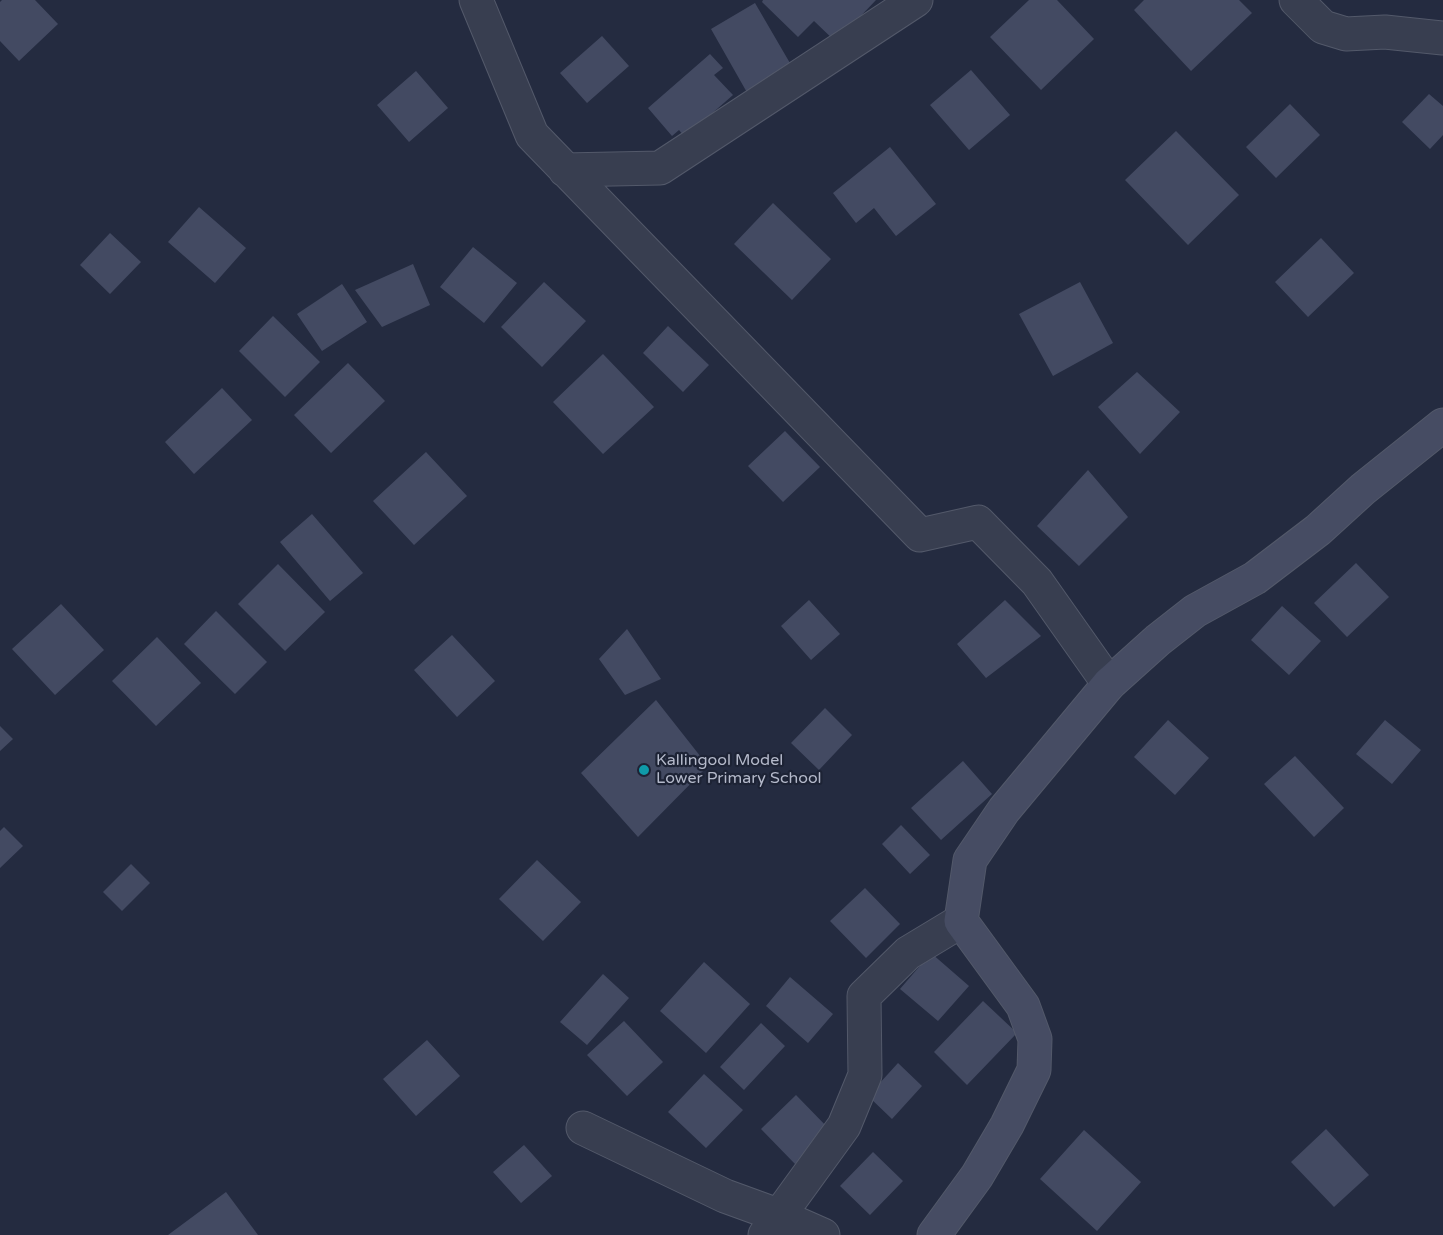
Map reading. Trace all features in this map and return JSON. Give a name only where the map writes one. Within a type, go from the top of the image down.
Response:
[{"type":"main road","points":[[934,1235],[977,1176],[1007,1125],[1034,1070],[1035,1039],[1023,1006],[961,921],[970,860],[1004,810],[1109,684],[1158,640],[1195,611],[1255,578],[1318,530],[1363,489],[1443,424]]},
{"type":"street","points":[[476,0],[532,135],[920,536],[978,522],[1037,582],[1109,684]]},
{"type":"street","points":[[565,170],[660,168],[916,0]]},
{"type":"street","points":[[1296,0],[1323,27],[1346,34],[1385,32],[1443,38]]},
{"type":"street","points":[[773,1225],[844,1126],[866,1075],[864,996],[908,953],[961,921]]},
{"type":"street","points":[[583,1128],[725,1196],[773,1225],[823,1235]]},
{"type":"building","points":[[2,0],[35,0],[58,24],[19,61],[0,41],[0,2]]},
{"type":"building","points":[[763,0],[876,0],[836,42],[814,21],[798,37],[762,2]]},
{"type":"building","points":[[1029,0],[1057,0],[1094,39],[1041,90],[990,37]]},
{"type":"building","points":[[1144,0],[1239,0],[1252,13],[1191,71],[1134,10]]},
{"type":"building","points":[[755,3],[794,70],[749,96],[711,29]]},
{"type":"building","points":[[602,36],[629,66],[587,103],[560,73]]},
{"type":"building","points":[[710,54],[723,68],[714,75],[733,95],[685,137],[679,130],[672,136],[648,108]]},
{"type":"building","points":[[971,70],[1010,115],[969,150],[930,105]]},
{"type":"building","points":[[416,71],[448,108],[409,142],[377,105]]},
{"type":"building","points":[[1429,94],[1443,106],[1443,135],[1430,149],[1402,122]]},
{"type":"building","points":[[1290,104],[1320,135],[1276,178],[1246,147]]},
{"type":"building","points":[[1176,131],[1239,195],[1188,245],[1125,180]]},
{"type":"building","points":[[890,147],[936,204],[896,236],[874,208],[856,223],[833,193]]},
{"type":"building","points":[[773,203],[831,259],[792,300],[734,244]]},
{"type":"building","points":[[199,207],[246,248],[215,283],[168,242]]},
{"type":"building","points":[[110,233],[141,262],[110,294],[80,265]]},
{"type":"building","points":[[1321,238],[1354,273],[1308,317],[1275,282]]},
{"type":"building","points":[[473,247],[517,283],[484,323],[440,287]]},
{"type":"building","points":[[413,264],[430,305],[382,327],[355,290]]},
{"type":"building","points":[[544,282],[586,321],[542,367],[501,327]]},
{"type":"building","points":[[1080,282],[1113,343],[1053,376],[1019,314]]},
{"type":"building","points":[[342,284],[367,322],[322,351],[297,314]]},
{"type":"building","points":[[273,316],[320,362],[285,397],[239,351]]},
{"type":"building","points":[[668,326],[709,365],[683,392],[643,353]]},
{"type":"building","points":[[603,354],[654,407],[603,454],[553,402]]},
{"type":"building","points":[[348,363],[385,401],[331,453],[294,415]]},
{"type":"building","points":[[1137,372],[1180,412],[1140,454],[1098,407]]},
{"type":"building","points":[[222,388],[252,420],[194,474],[165,442]]},
{"type":"building","points":[[785,431],[820,467],[783,502],[748,466]]},
{"type":"building","points":[[426,452],[467,496],[414,545],[373,501]]},
{"type":"building","points":[[1088,470],[1128,517],[1079,566],[1037,526]]},
{"type":"building","points":[[312,514],[363,573],[330,601],[280,542]]},
{"type":"building","points":[[1356,563],[1389,597],[1347,637],[1314,603]]},
{"type":"building","points":[[278,564],[325,612],[285,651],[238,604]]},
{"type":"building","points":[[809,600],[840,634],[811,660],[781,626]]},
{"type":"building","points":[[1005,600],[1041,636],[986,678],[957,644]]},
{"type":"building","points":[[61,604],[104,650],[55,695],[12,649]]},
{"type":"building","points":[[1282,606],[1321,641],[1289,675],[1251,640]]},
{"type":"building","points":[[216,611],[267,662],[235,694],[184,644]]},
{"type":"building","points":[[627,629],[661,679],[625,695],[599,659]]},
{"type":"building","points":[[452,635],[495,681],[457,717],[414,670]]},
{"type":"building","points":[[157,637],[201,683],[156,726],[112,681]]},
{"type":"building","name":"Kallingool Model Lower Primary School","points":[[656,700],[708,766],[638,837],[581,773]]},
{"type":"building","points":[[825,708],[852,735],[819,770],[791,743]]},
{"type":"building","points":[[1168,720],[1209,758],[1175,795],[1134,757]]},
{"type":"building","points":[[1385,720],[1421,750],[1392,784],[1356,754]]},
{"type":"building","points":[[0,726],[13,739],[0,751]]},
{"type":"building","points":[[1295,756],[1344,808],[1314,837],[1264,784]]},
{"type":"building","points":[[963,761],[992,794],[941,840],[911,808]]},
{"type":"building","points":[[901,825],[930,855],[910,874],[882,844]]},
{"type":"building","points":[[4,827],[23,846],[0,868],[0,831]]},
{"type":"building","points":[[537,860],[581,902],[543,941],[499,899]]},
{"type":"building","points":[[131,864],[150,883],[122,911],[103,892]]},
{"type":"building","points":[[865,888],[900,924],[866,958],[830,921]]},
{"type":"building","points":[[931,953],[969,986],[938,1021],[900,989]]},
{"type":"building","points":[[704,962],[750,1004],[706,1053],[660,1011]]},
{"type":"building","points":[[603,974],[629,998],[587,1045],[560,1022]]},
{"type":"building","points":[[790,977],[833,1014],[808,1043],[766,1006]]},
{"type":"building","points":[[983,1001],[1017,1033],[967,1085],[934,1052]]},
{"type":"building","points":[[624,1021],[663,1062],[627,1096],[587,1055]]},
{"type":"building","points":[[761,1023],[785,1046],[744,1090],[720,1067]]},
{"type":"building","points":[[427,1040],[460,1076],[416,1116],[383,1079]]},
{"type":"building","points":[[898,1063],[922,1086],[892,1119],[868,1096]]},
{"type":"building","points":[[704,1074],[743,1110],[706,1148],[668,1112]]},
{"type":"building","points":[[796,1095],[830,1130],[795,1164],[761,1129]]},
{"type":"building","points":[[1326,1129],[1369,1175],[1334,1207],[1291,1162]]},
{"type":"building","points":[[1084,1130],[1141,1182],[1097,1231],[1040,1179]]},
{"type":"building","points":[[524,1145],[552,1176],[521,1203],[493,1172]]},
{"type":"building","points":[[873,1152],[903,1181],[870,1215],[840,1186]]},
{"type":"building","points":[[226,1192],[258,1235],[168,1235]]},
{"type":"place","name":"Kallingool Model Lower Primary School","points":[[644,770]]}]
